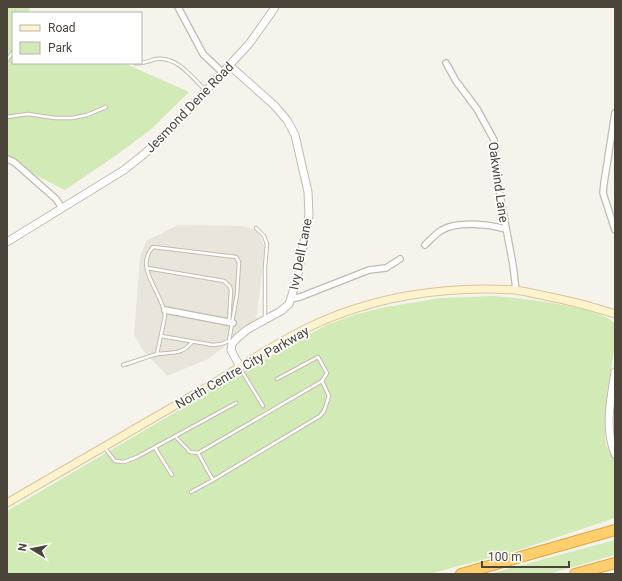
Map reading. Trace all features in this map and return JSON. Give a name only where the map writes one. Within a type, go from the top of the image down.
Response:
[{"type":"highway","points":[[461,574],[615,530]]},
{"type":"highway","points":[[575,574],[615,563]]},
{"type":"main road","name":"North Centre City Parkway","points":[[7,503],[307,328],[334,316],[368,304],[420,293],[451,290],[516,290],[567,300],[615,314]]},
{"type":"street","points":[[178,7],[203,54],[222,72]]},
{"type":"street","name":"Jesmond Dene Road","points":[[7,242],[124,170],[143,155],[166,134],[248,44],[270,16],[275,7]]},
{"type":"street","name":"Oakwind Lane","points":[[446,63],[456,81],[477,109],[494,140],[496,174],[505,229],[513,264],[516,290]]},
{"type":"street","name":"Ivy Dell Lane","points":[[229,64],[274,104],[287,120],[295,135],[308,192],[309,215],[297,279],[289,304],[280,311],[248,329],[231,342]]},
{"type":"street","points":[[615,113],[603,193],[615,230]]},
{"type":"street","points":[[7,159],[14,162],[56,199],[62,208]]},
{"type":"street","points":[[425,245],[442,230],[454,225],[480,225],[505,229]]},
{"type":"street","points":[[291,299],[300,297],[369,270],[386,268],[400,259]]},
{"type":"street","points":[[165,310],[231,322]]},
{"type":"street","points":[[231,342],[231,350],[240,367]]},
{"type":"street","points":[[615,372],[609,409],[609,431],[611,445],[615,454]]},
{"type":"lane","points":[[142,63],[157,59],[168,59],[181,66],[206,90]]},
{"type":"lane","points":[[7,117],[28,114],[72,118],[87,115],[106,107]]},
{"type":"lane","points":[[256,228],[264,236],[267,244],[265,267],[265,320]]},
{"type":"lane","points":[[157,354],[165,310],[148,276],[146,261],[148,252],[153,248],[236,257],[239,262],[237,294],[231,322]]},
{"type":"lane","points":[[147,268],[224,281],[230,287],[231,291],[231,342],[213,345],[161,336]]},
{"type":"lane","points":[[123,365],[157,354],[176,353],[193,342]]},
{"type":"lane","points":[[175,436],[190,452],[198,453],[322,381],[327,373],[318,357],[277,379]]},
{"type":"lane","points":[[240,367],[263,406]]},
{"type":"lane","points":[[191,492],[320,416],[324,411],[329,396],[322,381]]},
{"type":"lane","points":[[104,447],[113,459],[120,462],[137,457],[236,403]]},
{"type":"lane","points":[[155,448],[172,475]]},
{"type":"lane","points":[[198,453],[213,480]]},
{"type":"shaded area","points":[[178,225],[243,226],[256,230],[265,248],[256,323],[208,359],[167,376],[142,349],[134,335],[140,257],[146,241]]},
{"type":"green space","points":[[7,7],[30,7],[29,12],[12,12],[12,64],[126,64],[189,92],[150,130],[65,190],[7,161]]},
{"type":"green space","points":[[493,296],[519,298],[576,308],[606,317],[614,323],[615,342],[606,406],[605,428],[606,444],[615,463],[616,469],[615,518],[516,551],[429,574],[7,574],[7,511],[298,340],[329,324],[357,314],[386,307],[441,298]]},
{"type":"green space","points":[[615,540],[615,555],[548,574],[489,574]]}]
